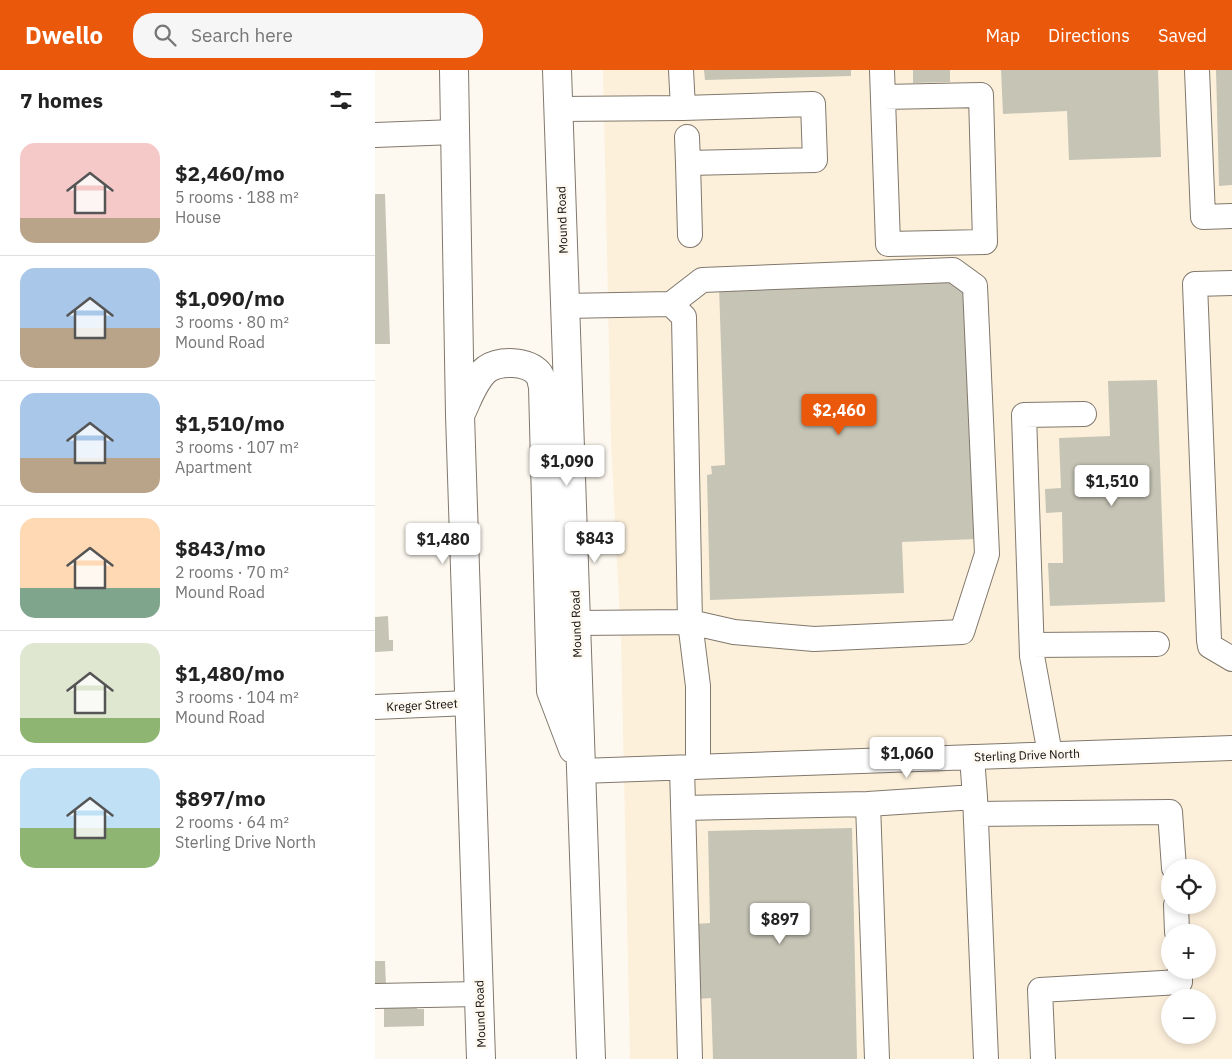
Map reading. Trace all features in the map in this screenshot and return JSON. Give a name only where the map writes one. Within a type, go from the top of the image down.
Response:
[{"type":"main road","name":"Mound Road","points":[[454,70],[460,415],[481,1059]]},
{"type":"main road","name":"Mound Road","points":[[557,70],[591,1059]]},
{"type":"main road","points":[[460,415],[477,380],[487,369],[500,364],[516,364],[529,366],[540,374],[543,387],[551,692],[581,771]]},
{"type":"street","points":[[681,70],[683,108]]},
{"type":"street","points":[[883,70],[883,97],[888,244],[985,242],[981,95],[883,97]]},
{"type":"street","points":[[1197,70],[1203,217],[1232,216]]},
{"type":"street","points":[[558,109],[813,104],[815,160],[688,163]]},
{"type":"street","points":[[375,135],[455,132]]},
{"type":"street","points":[[687,137],[690,235]]},
{"type":"street","points":[[565,306],[671,304],[702,280],[953,270],[975,286],[987,554],[962,632],[813,639],[734,632],[690,622],[576,623]]},
{"type":"street","points":[[1232,283],[1195,284],[1209,640],[1210,646],[1232,659]]},
{"type":"street","points":[[671,304],[684,317],[690,622],[698,686],[690,767],[683,808],[690,1059]]},
{"type":"street","points":[[1050,754],[1032,645],[1024,415],[1084,414]]},
{"type":"street","points":[[1032,645],[1157,644]]},
{"type":"street","name":"Kreger Street","points":[[375,707],[469,703]]},
{"type":"street","name":"Sterling Drive North","points":[[581,771],[1232,748]]},
{"type":"street","points":[[972,757],[986,1059]]},
{"type":"street","points":[[683,808],[868,804],[1170,812],[1173,859]]},
{"type":"street","points":[[868,804],[877,1059]]},
{"type":"street","points":[[1043,1059],[1041,990],[1180,982],[1180,979]]},
{"type":"street","points":[[375,996],[479,994]]},
{"type":"shaded area","points":[[603,70],[1232,70],[1232,1059],[630,1059],[621,640],[611,442]]},
{"type":"building","points":[[704,70],[851,70],[851,76],[705,80]]},
{"type":"building","points":[[913,70],[950,70],[950,82],[913,83]]},
{"type":"building","points":[[1001,70],[1158,70],[1161,157],[1069,160],[1067,111],[1003,114]]},
{"type":"building","points":[[1216,70],[1232,70],[1232,185],[1219,186]]},
{"type":"building","points":[[375,194],[385,194],[390,344],[375,344]]},
{"type":"building","points":[[945,279],[967,291],[976,539],[902,542],[904,593],[710,600],[707,475],[712,474],[711,466],[725,465],[719,287]]},
{"type":"building","points":[[1157,380],[1165,602],[1050,606],[1048,563],[1063,563],[1062,512],[1046,513],[1045,489],[1061,488],[1059,438],[1110,436],[1108,381]]},
{"type":"building","points":[[388,616],[389,640],[393,640],[393,651],[375,652],[375,617]]},
{"type":"building","points":[[852,828],[857,1059],[713,1059],[711,998],[698,999],[696,924],[710,923],[708,831]]},
{"type":"building","points":[[375,961],[385,961],[386,987],[375,987]]},
{"type":"building","points":[[416,1003],[417,1009],[424,1009],[424,1026],[384,1027],[384,1004]]}]
